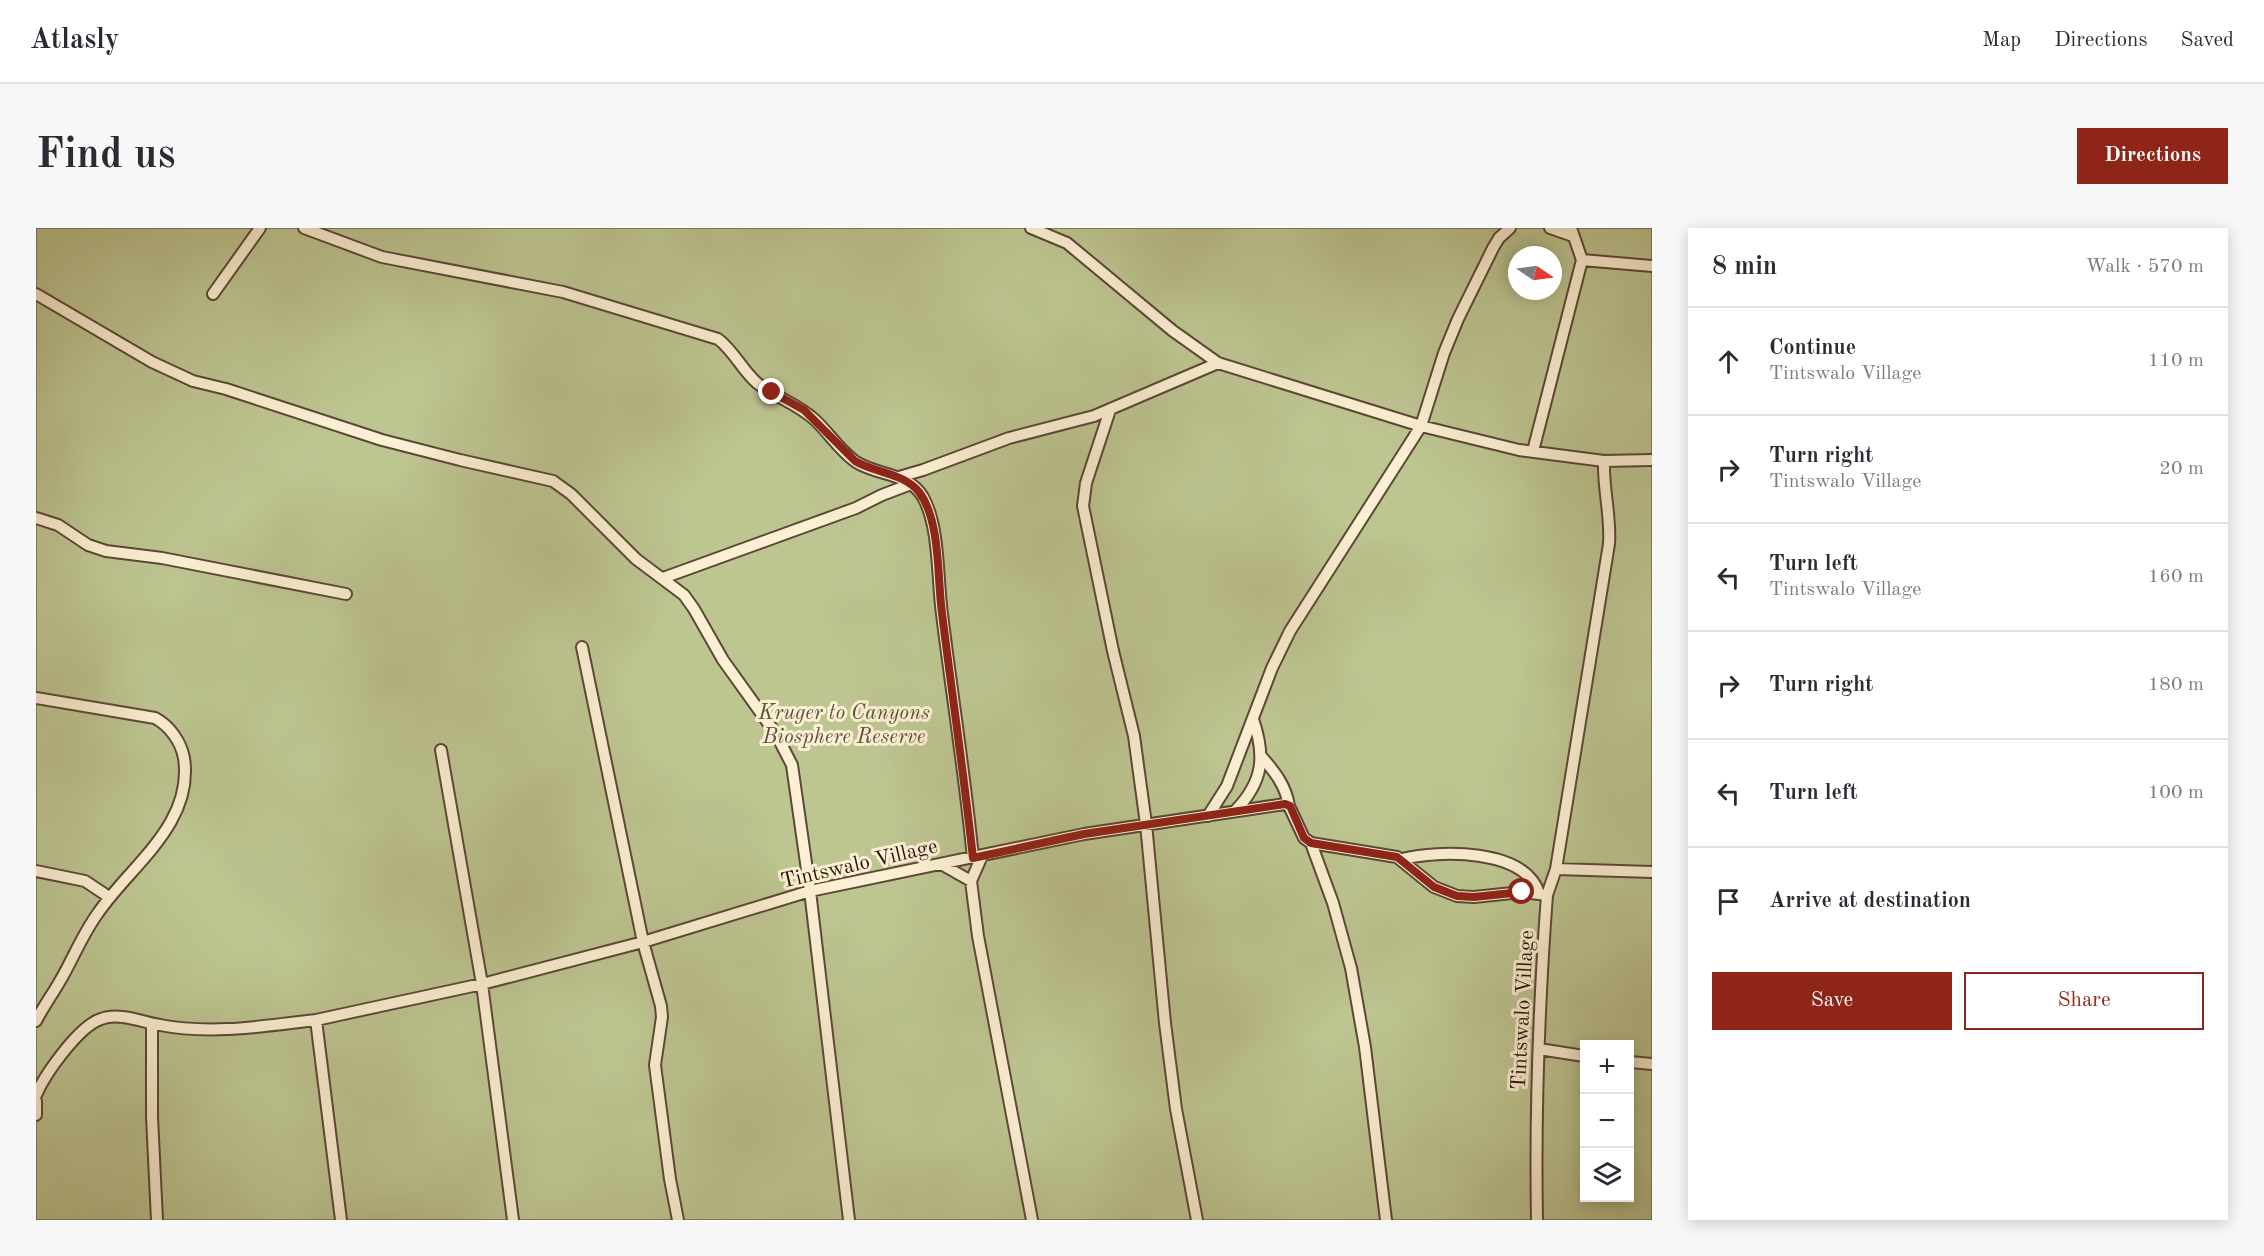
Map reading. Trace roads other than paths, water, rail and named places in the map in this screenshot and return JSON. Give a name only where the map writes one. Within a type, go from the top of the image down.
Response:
[{"type":"street","points":[[213,294],[260,228]]},
{"type":"street","points":[[304,228],[382,257],[563,291],[717,339],[729,349],[759,384],[804,410],[855,461],[865,467],[899,477],[911,484],[922,497],[934,534],[941,611],[978,857],[971,881],[978,936],[1032,1220]]},
{"type":"street","points":[[1031,228],[1066,243],[1173,331],[1218,363],[1421,426],[1519,450],[1604,461],[1652,460]]},
{"type":"street","points":[[1208,816],[1227,786],[1272,668],[1290,631],[1421,426],[1433,385],[1458,319],[1493,248],[1499,238],[1510,228]]},
{"type":"street","points":[[1533,451],[1582,260],[1572,232],[1550,228]]},
{"type":"street","points":[[1582,260],[1652,266]]},
{"type":"street","points":[[36,294],[152,362],[194,381],[237,392],[382,440],[553,481],[571,494],[636,559],[684,595],[723,660],[785,748],[792,765],[810,891],[849,1220]]},
{"type":"street","points":[[899,477],[1009,438],[1073,423],[1110,410],[1218,363]]},
{"type":"street","points":[[1110,410],[1086,483],[1083,506],[1113,651],[1134,736],[1146,824],[1165,1023],[1176,1109],[1197,1220]]},
{"type":"street","name":"Tintswalo Village","points":[[1537,1220],[1536,1148],[1543,894],[1556,869],[1609,543],[1610,516],[1604,484],[1604,461]]},
{"type":"street","points":[[663,578],[856,508],[911,484]]},
{"type":"street","points":[[36,518],[58,525],[88,545],[106,551],[162,558],[346,594]]},
{"type":"street","points":[[582,647],[643,942],[662,1011],[655,1065],[668,1168],[678,1220]]},
{"type":"street","points":[[36,698],[156,718],[169,729],[183,753],[185,767],[184,789],[178,810],[151,851],[109,897],[85,931],[61,980],[36,1021]]},
{"type":"street","points":[[1235,812],[1248,798],[1256,783],[1261,756],[1259,736],[1253,719]]},
{"type":"street","points":[[441,750],[482,984],[513,1220]]},
{"type":"street","points":[[1261,756],[1281,781],[1304,838],[1311,843],[1391,855],[1402,859],[1434,887],[1457,896],[1474,897],[1522,892],[1543,894]]},
{"type":"street","name":"Tintswalo Village","points":[[36,1095],[40,1074],[96,1021],[115,1017],[178,1029],[204,1031],[316,1020],[482,984],[643,942],[810,891],[1084,834],[1278,804],[1290,806]]},
{"type":"street","points":[[1311,843],[1333,903],[1351,968],[1365,1047],[1386,1220]]},
{"type":"street","points":[[1402,859],[1431,855],[1495,858],[1530,877],[1543,894]]},
{"type":"street","points":[[941,864],[971,881]]},
{"type":"street","points":[[1556,869],[1652,872]]},
{"type":"street","points":[[36,872],[85,881],[109,897]]},
{"type":"street","points":[[316,1020],[341,1220]]},
{"type":"street","points":[[152,1024],[152,1117],[157,1220]]},
{"type":"street","points":[[1539,1049],[1580,1055]]},
{"type":"street","points":[[1634,1062],[1652,1064]]},
{"type":"street","points":[[36,1101],[36,1115]]},
{"type":"park label","name":"Kruger to Canyons Biosphere Reserve","points":[[844,724]]}]
